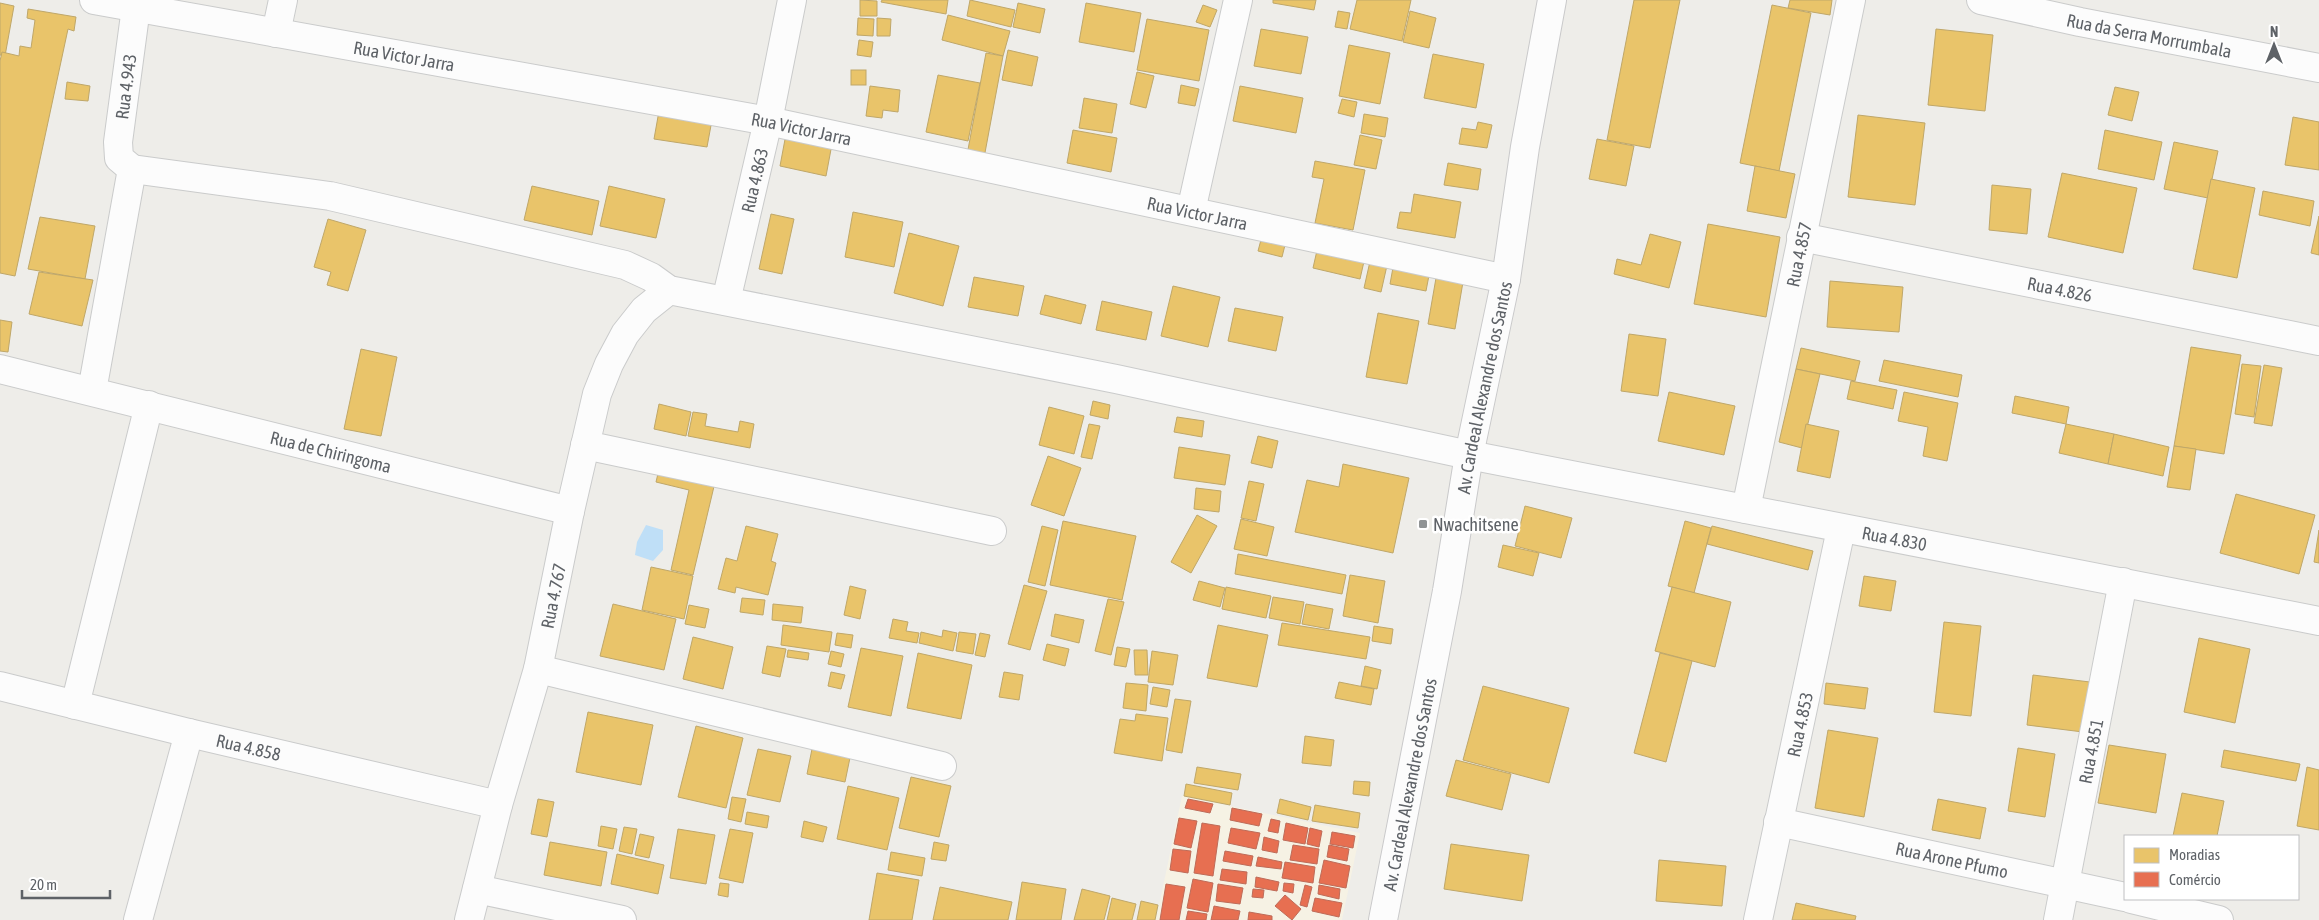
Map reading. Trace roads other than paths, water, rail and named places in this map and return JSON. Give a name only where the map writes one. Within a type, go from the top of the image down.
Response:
[{"type":"street","name":"Rua Victor Jarra","points":[[94,0],[137,4],[276,33],[768,121],[1506,279]]},
{"type":"street","points":[[276,33],[283,0]]},
{"type":"street","name":"Rua 4.863","points":[[726,301],[768,121],[792,0]]},
{"type":"street","points":[[1191,211],[1238,0]]},
{"type":"street","name":"Av. Cardeal Alexandre dos Santos","points":[[1383,920],[1447,591],[1469,455],[1506,279],[1525,148],[1552,0]]},
{"type":"street","name":"Rua 4.857","points":[[1746,509],[1851,0]]},
{"type":"street","name":"Rua da Serra Morrumbala","points":[[1981,0],[2080,22],[2319,68]]},
{"type":"street","name":"Rua 4.943","points":[[132,169],[119,158],[118,142],[137,4]]},
{"type":"street","points":[[92,391],[132,169],[330,196],[625,265],[651,277],[669,290]]},
{"type":"street","name":"Rua 4.826","points":[[1801,237],[2319,341]]},
{"type":"street","name":"Rua 4.830","points":[[669,290],[1116,379],[1469,455],[2319,621]]},
{"type":"street","name":"Rua 4.767","points":[[469,920],[498,805],[538,669],[570,511],[597,394],[609,364],[625,334],[644,310],[669,290]]},
{"type":"street","name":"Rua de Chiringoma","points":[[0,369],[570,511]]},
{"type":"street","points":[[76,705],[149,405]]},
{"type":"street","points":[[585,445],[992,530]]},
{"type":"street","name":"Rua 4.853","points":[[1758,920],[1841,529]]},
{"type":"street","name":"Rua 4.851","points":[[2058,920],[2123,582]]},
{"type":"street","points":[[538,669],[942,766]]},
{"type":"street","name":"Rua 4.858","points":[[0,686],[189,733],[498,805]]},
{"type":"street","points":[[138,920],[189,733]]},
{"type":"street","name":"Rua Arone Pfumo","points":[[1778,822],[2124,897]]},
{"type":"street","points":[[477,889],[622,920]]},
{"type":"street","points":[[2135,900],[2219,920]]},
{"type":"water","points":[[646,525],[663,530],[663,550],[653,561],[635,555],[637,542]]},
{"type":"place","name":"Nwachitsene","points":[[1423,524]]}]
